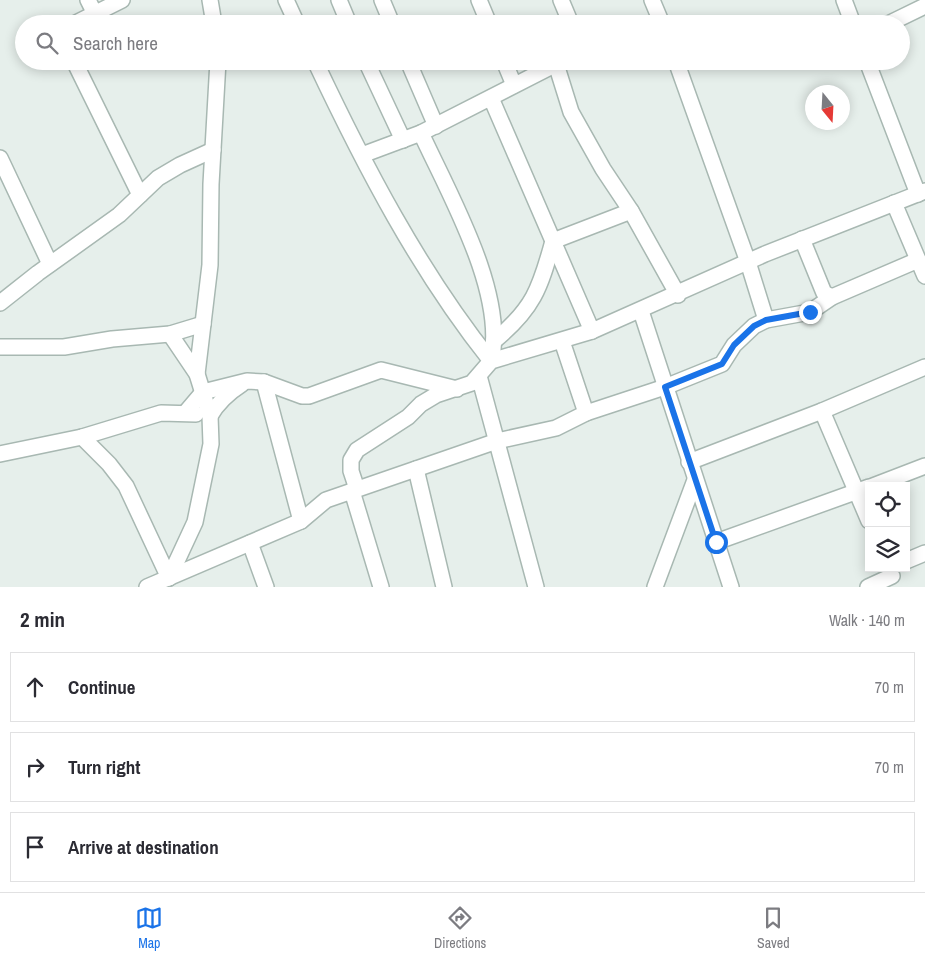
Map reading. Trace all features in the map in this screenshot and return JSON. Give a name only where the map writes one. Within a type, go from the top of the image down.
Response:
[{"type":"street","points":[[92,7],[122,0]]},
{"type":"street","points":[[210,0],[212,15]]},
{"type":"street","points":[[286,0],[293,15]]},
{"type":"street","points":[[339,0],[346,15]]},
{"type":"street","points":[[382,0],[388,15]]},
{"type":"street","points":[[478,0],[484,15]]},
{"type":"street","points":[[561,0],[567,15]]},
{"type":"street","points":[[652,0],[657,15]]},
{"type":"street","points":[[844,0],[850,15]]},
{"type":"street","points":[[906,15],[925,6]]},
{"type":"street","points":[[78,70],[140,195]]},
{"type":"street","points":[[197,374],[210,265],[217,70]]},
{"type":"street","points":[[320,70],[362,155],[430,276],[491,361]]},
{"type":"street","points":[[370,70],[403,140]]},
{"type":"street","points":[[412,70],[436,126]]},
{"type":"street","points":[[508,70],[514,85]]},
{"type":"street","points":[[362,155],[421,133],[545,70]]},
{"type":"street","points":[[561,70],[571,112],[603,169],[631,211],[678,295]]},
{"type":"street","points":[[679,70],[748,262],[766,320]]},
{"type":"street","points":[[382,587],[350,471],[351,460],[357,450],[408,418],[421,404],[436,396],[472,383],[491,361],[592,331],[678,295],[748,262],[922,192],[871,70]]},
{"type":"street","points":[[491,98],[592,331]]},
{"type":"street","points":[[421,133],[466,232],[487,286],[494,341],[491,361]]},
{"type":"street","points":[[0,303],[50,264],[119,215],[158,178],[180,165],[213,150]]},
{"type":"street","points":[[0,158],[50,264]]},
{"type":"street","points":[[894,203],[925,276]]},
{"type":"street","points":[[553,242],[631,211]]},
{"type":"street","points":[[802,240],[824,293],[832,297]]},
{"type":"street","points":[[494,341],[516,323],[532,304],[543,278],[553,242]]},
{"type":"street","points":[[147,587],[301,521],[326,500],[497,441],[556,428],[586,413],[665,387],[722,364],[734,345],[754,326],[766,320],[810,312],[832,297],[918,260]]},
{"type":"street","points":[[641,311],[731,587]]},
{"type":"street","points":[[0,347],[64,347],[170,334],[203,324]]},
{"type":"street","points":[[169,578],[195,522],[211,444],[210,416],[197,374],[170,334]]},
{"type":"street","points":[[562,341],[586,413]]},
{"type":"street","points":[[689,462],[822,411],[925,367]]},
{"type":"street","points":[[186,412],[203,392],[247,381],[264,382],[302,396],[309,396],[381,370],[457,389]]},
{"type":"street","points":[[479,376],[536,587]]},
{"type":"street","points":[[210,416],[216,406],[229,392],[247,381]]},
{"type":"street","points":[[264,382],[301,521]]},
{"type":"street","points":[[716,542],[863,490],[822,411]]},
{"type":"street","points":[[0,454],[82,437],[161,413],[186,412],[210,416]]},
{"type":"street","points":[[82,437],[109,464],[126,486],[169,578]]},
{"type":"street","points":[[883,482],[925,466]]},
{"type":"street","points":[[416,469],[444,587]]},
{"type":"street","points":[[655,587],[695,480]]},
{"type":"street","points":[[250,543],[266,587]]},
{"type":"street","points":[[910,559],[925,553]]},
{"type":"street","points":[[868,587],[891,574]]},
{"type":"route","points":[[716,542],[665,387],[722,364],[734,345],[754,326],[766,320],[810,312]]}]
